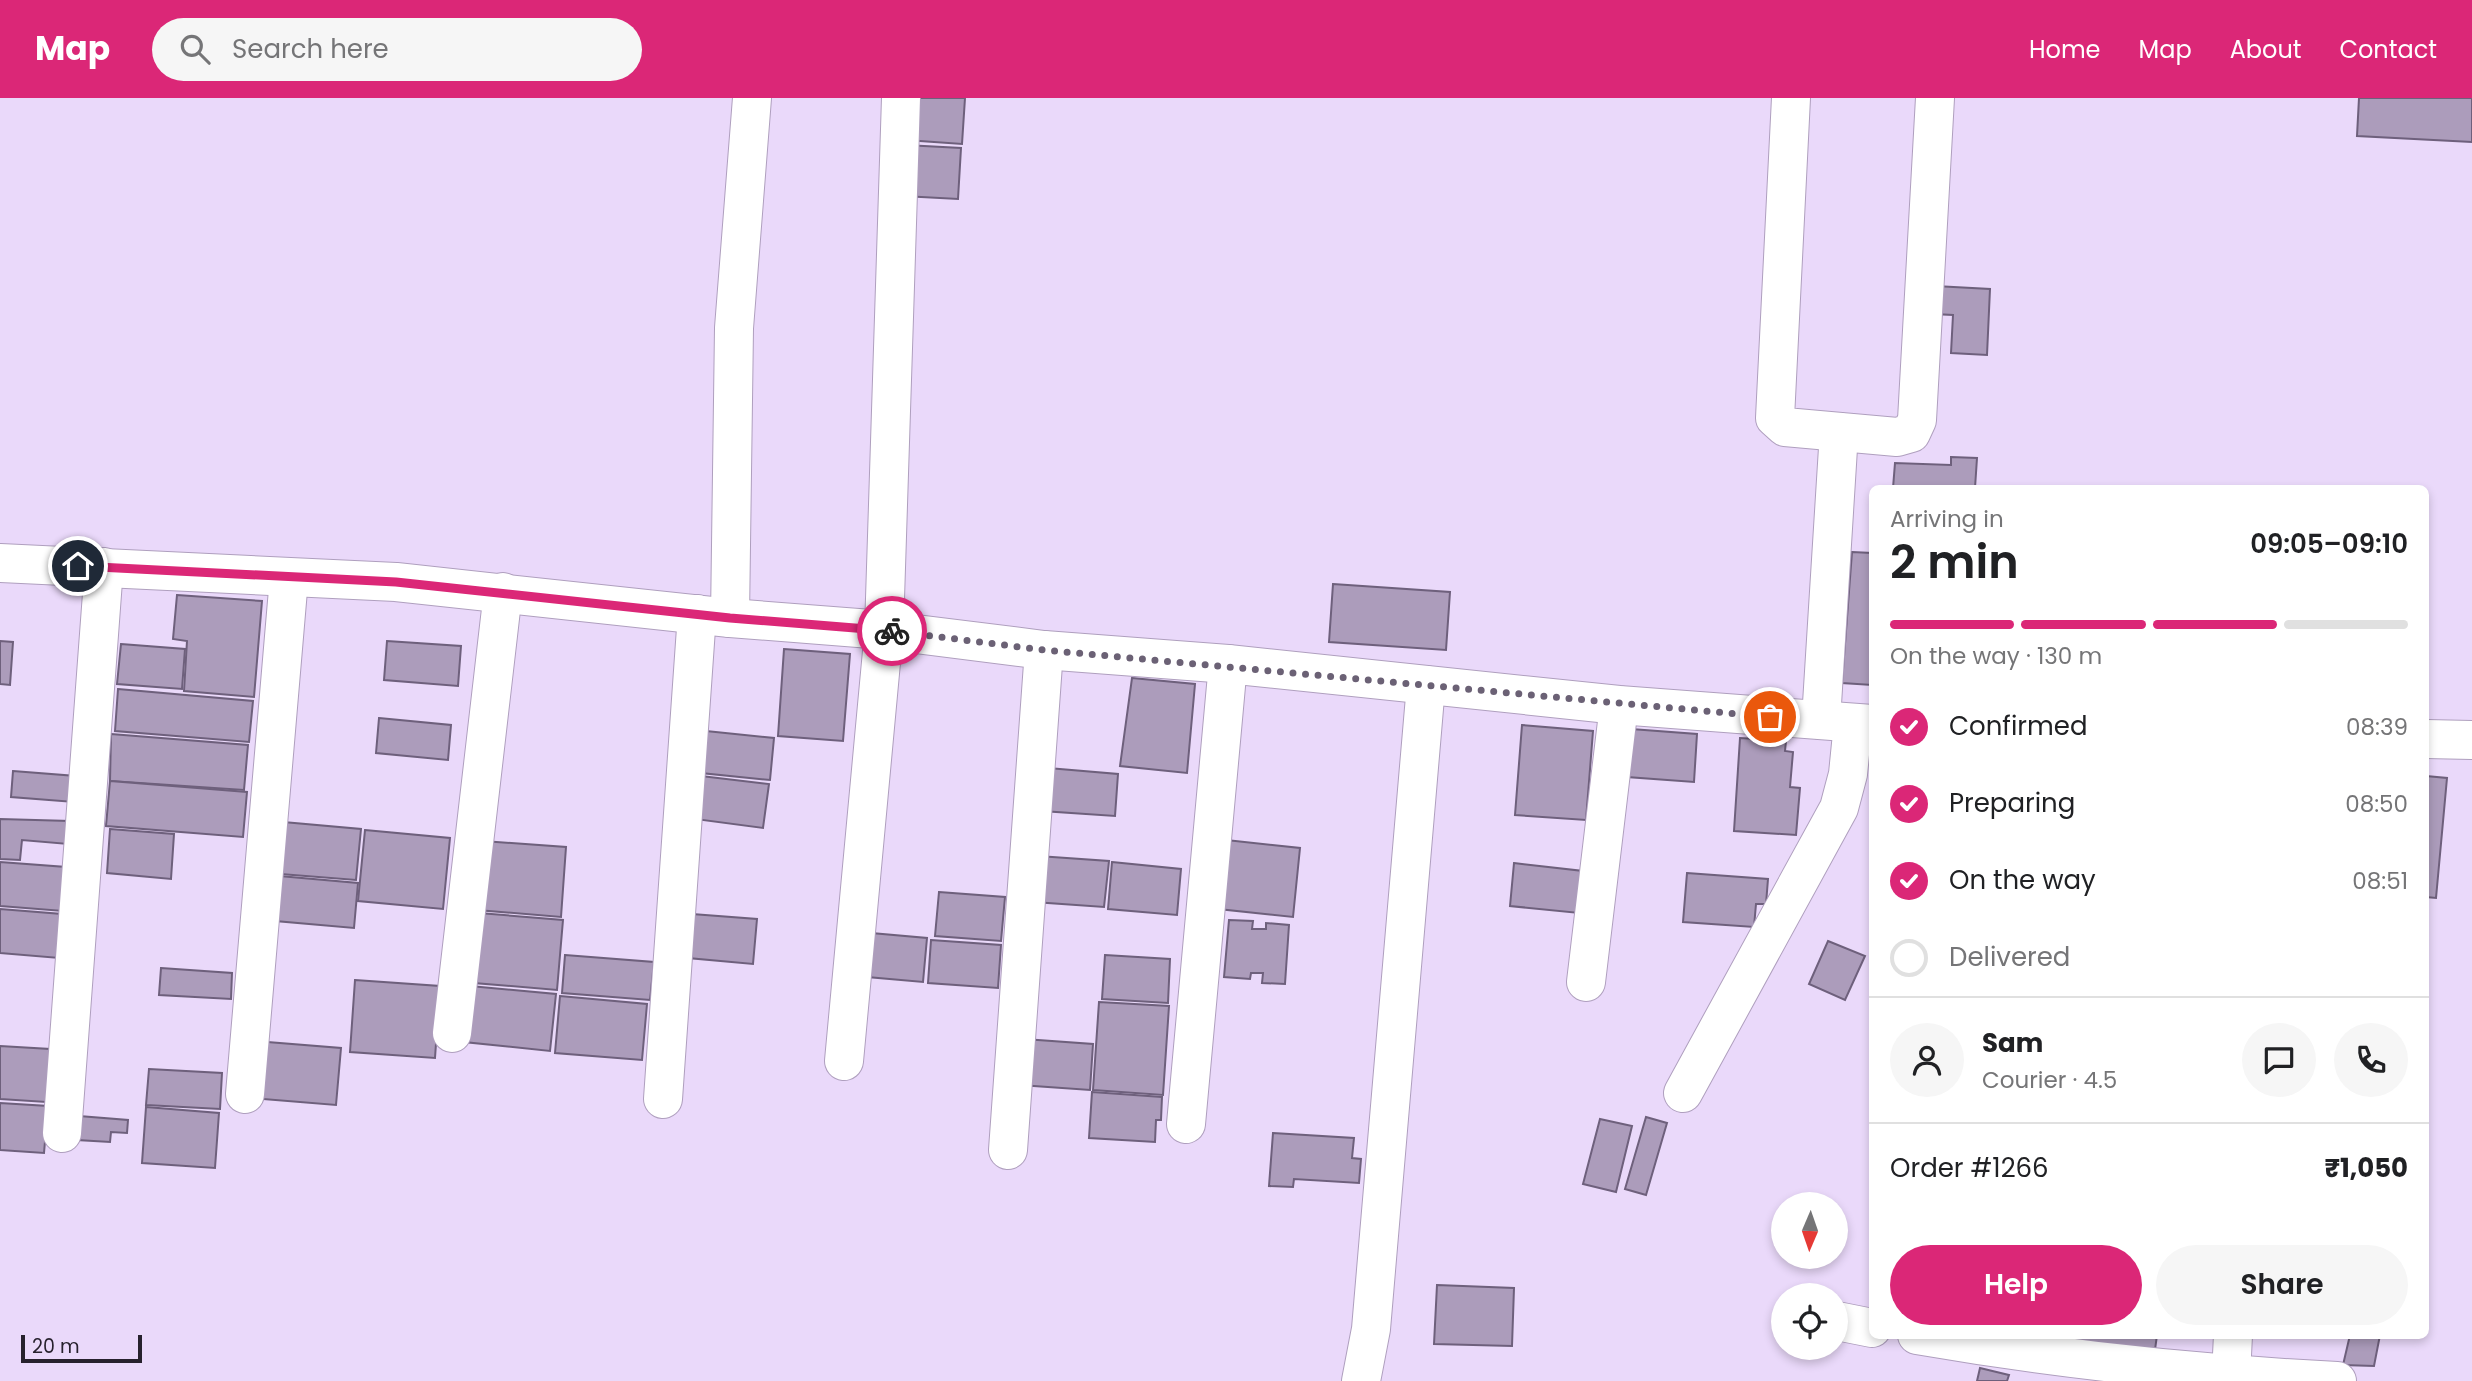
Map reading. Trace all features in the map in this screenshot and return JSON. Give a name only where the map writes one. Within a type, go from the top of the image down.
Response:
[{"type":"street","points":[[663,1099],[713,616],[752,98]]},
{"type":"street","points":[[844,1061],[884,630],[901,98]]},
{"type":"street","points":[[1791,98],[1775,418],[1785,427],[1897,437],[1911,433],[1917,420],[1935,98]]},
{"type":"street","points":[[1683,1093],[1839,808],[1849,774],[1839,432]]},
{"type":"street","points":[[0,563],[396,582],[713,616],[884,630],[1044,650],[1227,664],[1619,705],[1849,723]]},
{"type":"street","points":[[62,1133],[104,567]]},
{"type":"street","points":[[245,1094],[289,578]]},
{"type":"street","points":[[452,1033],[503,592]]},
{"type":"street","points":[[1008,1150],[1044,650]]},
{"type":"street","points":[[1186,1124],[1227,664]]},
{"type":"street","points":[[1361,1381],[1371,1329],[1426,685]]},
{"type":"street","points":[[1586,982],[1619,705]]},
{"type":"street","points":[[2429,739],[2472,740]]},
{"type":"street","points":[[1939,1339],[1987,1348],[2231,1376],[2337,1381]]},
{"type":"street","points":[[2231,1376],[2233,1339]]},
{"type":"building","points":[[908,98],[965,98],[962,144],[906,140]]},
{"type":"building","points":[[2359,98],[2472,98],[2472,142],[2357,136]]},
{"type":"building","points":[[905,145],[961,148],[958,199],[903,196]]},
{"type":"building","points":[[1935,286],[1990,289],[1987,355],[1951,353],[1953,315],[1933,314]]},
{"type":"building","points":[[1951,457],[1977,458],[1975,485],[1893,485],[1895,463],[1951,465]]},
{"type":"building","points":[[1852,552],[1869,553],[1869,685],[1842,683]]},
{"type":"building","points":[[1333,584],[1450,592],[1446,650],[1329,642]]},
{"type":"building","points":[[177,595],[262,601],[254,697],[184,691],[187,641],[173,639]]},
{"type":"building","points":[[0,641],[13,642],[10,685],[0,684]]},
{"type":"building","points":[[387,641],[461,646],[458,686],[384,680]]},
{"type":"building","points":[[121,644],[185,649],[182,689],[117,684]]},
{"type":"building","points":[[784,649],[850,654],[843,741],[778,736]]},
{"type":"building","points":[[1132,678],[1195,684],[1187,773],[1120,766]]},
{"type":"building","points":[[118,689],[253,701],[249,742],[115,731]]},
{"type":"building","points":[[379,718],[451,725],[448,760],[376,753]]},
{"type":"building","points":[[1522,725],[1593,731],[1586,820],[1515,815]]},
{"type":"building","points":[[1631,729],[1697,734],[1694,782],[1627,777]]},
{"type":"building","points":[[706,731],[774,738],[770,780],[701,773]]},
{"type":"building","points":[[111,734],[248,745],[244,790],[110,781]]},
{"type":"building","points":[[1740,738],[1786,741],[1785,751],[1793,752],[1790,787],[1800,788],[1796,835],[1734,831]]},
{"type":"building","points":[[1048,768],[1118,774],[1115,816],[1042,811]]},
{"type":"building","points":[[13,771],[76,776],[74,802],[11,797]]},
{"type":"building","points":[[701,776],[769,784],[763,828],[695,819]]},
{"type":"building","points":[[2429,776],[2447,778],[2436,898],[2429,897]]},
{"type":"building","points":[[110,781],[247,792],[243,837],[106,826]]},
{"type":"building","points":[[0,819],[70,821],[68,844],[22,840],[20,860],[0,859]]},
{"type":"building","points":[[272,821],[361,829],[356,880],[268,873]]},
{"type":"building","points":[[110,829],[174,834],[171,879],[107,873]]},
{"type":"building","points":[[365,830],[450,838],[443,909],[358,901]]},
{"type":"building","points":[[1217,839],[1300,848],[1293,917],[1209,908]]},
{"type":"building","points":[[483,841],[566,847],[561,917],[477,910]]},
{"type":"building","points":[[1038,856],[1109,861],[1104,907],[1034,902]]},
{"type":"building","points":[[0,862],[66,867],[63,911],[0,906]]},
{"type":"building","points":[[1112,862],[1181,869],[1177,915],[1108,909]]},
{"type":"building","points":[[1514,863],[1583,871],[1579,913],[1510,906]]},
{"type":"building","points":[[1687,873],[1768,879],[1766,904],[1756,904],[1754,927],[1683,922]]},
{"type":"building","points":[[268,875],[358,883],[354,928],[264,920]]},
{"type":"building","points":[[939,892],[1005,897],[1001,941],[935,936]]},
{"type":"building","points":[[0,909],[62,914],[59,958],[0,953]]},
{"type":"building","points":[[479,913],[563,920],[557,990],[474,983]]},
{"type":"building","points":[[692,914],[757,919],[753,964],[688,958]]},
{"type":"building","points":[[1229,920],[1253,921],[1252,929],[1266,929],[1266,923],[1289,925],[1285,984],[1262,983],[1263,973],[1251,973],[1250,979],[1224,977]]},
{"type":"building","points":[[860,932],[927,938],[923,982],[856,976]]},
{"type":"building","points":[[931,940],[1001,945],[998,988],[928,983]]},
{"type":"building","points":[[1828,941],[1865,956],[1845,1000],[1809,984]]},
{"type":"building","points":[[565,955],[654,962],[650,1000],[562,993]]},
{"type":"building","points":[[1105,955],[1170,959],[1168,1003],[1102,999]]},
{"type":"building","points":[[161,968],[232,973],[231,999],[159,995]]},
{"type":"building","points":[[355,980],[440,986],[435,1058],[350,1052]]},
{"type":"building","points":[[470,986],[556,994],[550,1051],[464,1042]]},
{"type":"building","points":[[560,996],[647,1004],[642,1060],[555,1053]]},
{"type":"building","points":[[1099,1002],[1169,1006],[1163,1095],[1093,1090]]},
{"type":"building","points":[[1024,1039],[1093,1044],[1090,1090],[1020,1085]]},
{"type":"building","points":[[255,1041],[341,1048],[336,1105],[250,1098]]},
{"type":"building","points":[[0,1046],[50,1049],[46,1102],[0,1099]]},
{"type":"building","points":[[149,1069],[222,1073],[220,1109],[146,1105]]},
{"type":"building","points":[[1092,1092],[1162,1097],[1161,1120],[1156,1120],[1155,1142],[1089,1138]]},
{"type":"building","points":[[0,1103],[48,1106],[44,1153],[0,1150]]},
{"type":"building","points":[[146,1107],[219,1113],[215,1168],[142,1163]]},
{"type":"building","points":[[79,1116],[128,1120],[127,1133],[111,1132],[110,1142],[77,1140]]},
{"type":"building","points":[[1646,1117],[1667,1123],[1646,1195],[1625,1189]]},
{"type":"building","points":[[1600,1119],[1632,1126],[1616,1192],[1583,1184]]},
{"type":"building","points":[[1273,1133],[1354,1138],[1352,1158],[1361,1159],[1359,1183],[1294,1179],[1293,1187],[1269,1186]]},
{"type":"building","points":[[1437,1285],[1514,1288],[1512,1346],[1434,1344]]},
{"type":"building","points":[[2057,1339],[2156,1339],[2155,1350],[2056,1348]]},
{"type":"building","points":[[2349,1339],[2379,1339],[2374,1366],[2343,1365]]},
{"type":"building","points":[[1980,1368],[2009,1375],[2007,1381],[1977,1381]]},
{"type":"way so far","points":[[892,631],[1044,650],[1227,664],[1619,705],[1770,717]]},
{"type":"route","points":[[78,566],[396,582],[730,618],[892,631]]}]
